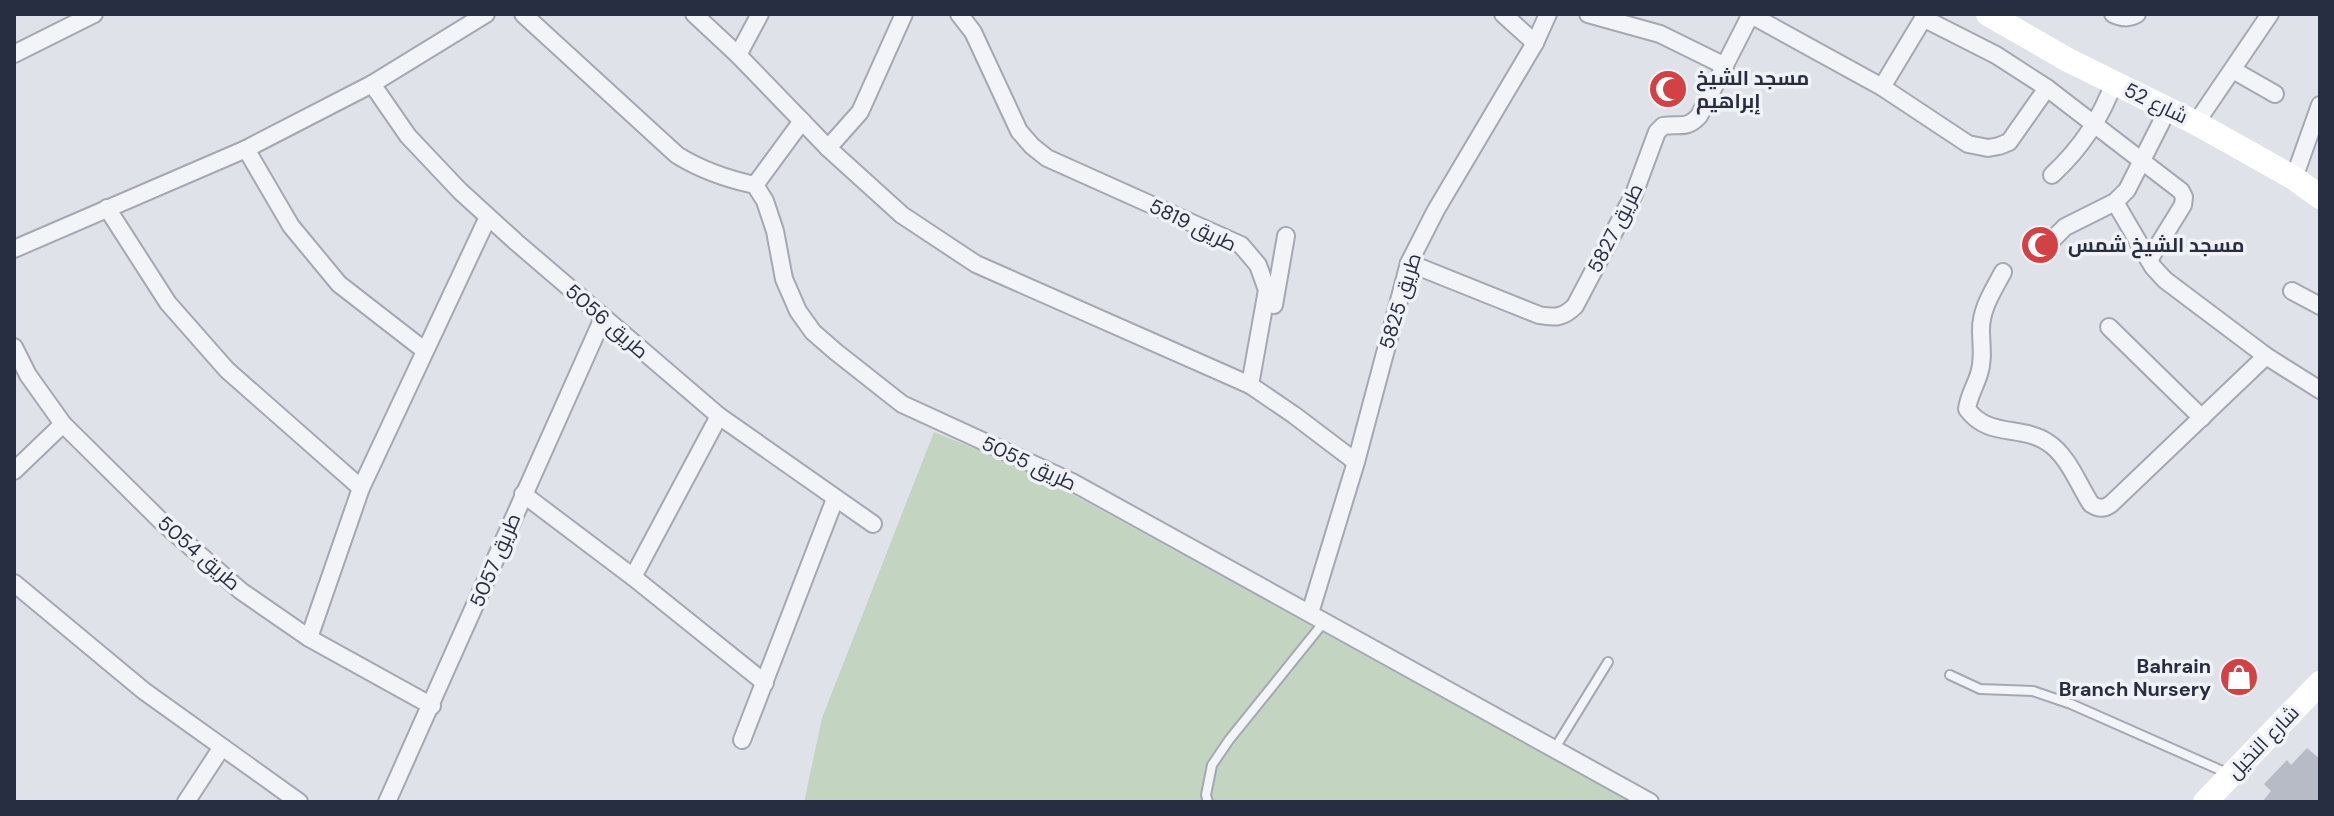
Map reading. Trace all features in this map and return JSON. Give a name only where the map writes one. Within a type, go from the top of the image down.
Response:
[{"type":"street","points":[[14,54],[94,14]]},
{"type":"street","points":[[14,249],[246,149],[372,84],[486,14]]},
{"type":"street","points":[[523,14],[677,155],[693,165],[732,180],[755,185],[802,121]]},
{"type":"street","points":[[694,14],[828,148],[902,215],[976,264],[1254,388],[1356,462]]},
{"type":"street","points":[[738,55],[760,14]]},
{"type":"street","points":[[828,148],[860,112],[904,14]]},
{"type":"street","name":"طريق 5819","points":[[959,14],[973,32],[1019,131],[1032,146],[1047,158],[1241,245],[1258,265],[1267,290],[1254,388]]},
{"type":"street","points":[[1503,14],[1535,43]]},
{"type":"street","name":"طريق 5825","points":[[1310,613],[1356,462],[1409,263],[1436,210],[1535,43],[1548,14]]},
{"type":"street","name":"شارع 52","points":[[1988,14],[2068,60],[2196,123],[2294,178],[2320,197]]},
{"type":"street","points":[[2113,14],[2123,18],[2137,14]]},
{"type":"street","points":[[2196,123],[2270,14]]},
{"type":"street","points":[[1596,15],[1660,34],[1725,66]]},
{"type":"street","points":[[1751,15],[1882,87],[1968,144],[1988,148],[2009,142],[2047,88]]},
{"type":"street","name":"طريق 5827","points":[[1409,263],[1539,315],[1553,318],[1565,316],[1575,306],[1634,194],[1657,132],[1663,126],[1692,124],[1699,116],[1751,15]]},
{"type":"street","points":[[1882,87],[1925,16],[1996,55],[2047,88],[2181,191],[2183,205],[2149,260]]},
{"type":"street","points":[[2233,70],[2275,94]]},
{"type":"street","points":[[2052,175],[2070,158],[2103,111],[2114,82]]},
{"type":"street","name":"طريق 5056","points":[[372,84],[408,136],[433,164],[603,318],[719,416],[873,524]]},
{"type":"street","points":[[2294,178],[2320,105]]},
{"type":"street","points":[[2053,239],[2065,227],[2115,202],[2127,190],[2168,109]]},
{"type":"street","points":[[246,149],[291,226],[339,284],[424,350]]},
{"type":"street","name":"طريق 5055","points":[[755,185],[765,201],[775,231],[784,279],[798,311],[813,332],[902,404],[1072,482],[1650,802]]},
{"type":"street","points":[[2115,202],[2149,260],[2165,280],[2266,356],[2320,390]]},
{"type":"street","points":[[107,208],[168,303],[227,370],[361,488]]},
{"type":"street","points":[[309,638],[361,488],[488,217]]},
{"type":"street","points":[[1254,388],[1286,236]]},
{"type":"street","points":[[2003,272],[1985,305],[1982,318],[1983,356],[1979,374],[1969,394],[1967,409],[1974,419],[1990,427],[2047,441],[2060,453],[2091,504],[2097,508],[2111,504],[2266,356]]},
{"type":"street","points":[[2292,291],[2320,306]]},
{"type":"street","name":"طريق 5057","points":[[387,802],[603,318]]},
{"type":"street","points":[[2109,327],[2202,418]]},
{"type":"street","name":"طريق 5054","points":[[14,347],[28,375],[63,424],[161,521],[241,591],[309,638],[432,706]]},
{"type":"street","points":[[633,577],[719,416]]},
{"type":"street","points":[[14,471],[63,424]]},
{"type":"street","points":[[523,494],[765,683]]},
{"type":"street","points":[[742,740],[835,499]]},
{"type":"street","points":[[14,583],[144,691],[299,802]]},
{"type":"street","name":"شارع النخيل","points":[[2205,802],[2320,683]]},
{"type":"street","points":[[186,802],[222,747]]},
{"type":"lane","points":[[1208,802],[1206,795],[1212,765],[1325,621]]},
{"type":"lane","points":[[1555,748],[1608,662]]},
{"type":"lane","points":[[1950,675],[1980,689],[2033,691],[2071,704],[2232,775]]},
{"type":"green space","points":[[934,432],[1032,472],[1630,802],[804,802],[822,718]]},
{"type":"building","points":[[2307,748],[2320,759],[2320,802],[2262,802],[2271,791],[2264,784],[2287,760],[2291,765]]},
{"type":"place","name":"مسجد الشيخ إبراهيم","points":[[1668,89]]},
{"type":"place","name":"مسجد الشيخ شمس","points":[[2040,245]]},
{"type":"place","name":"Bahrain Branch Nursery","points":[[2239,677]]}]
